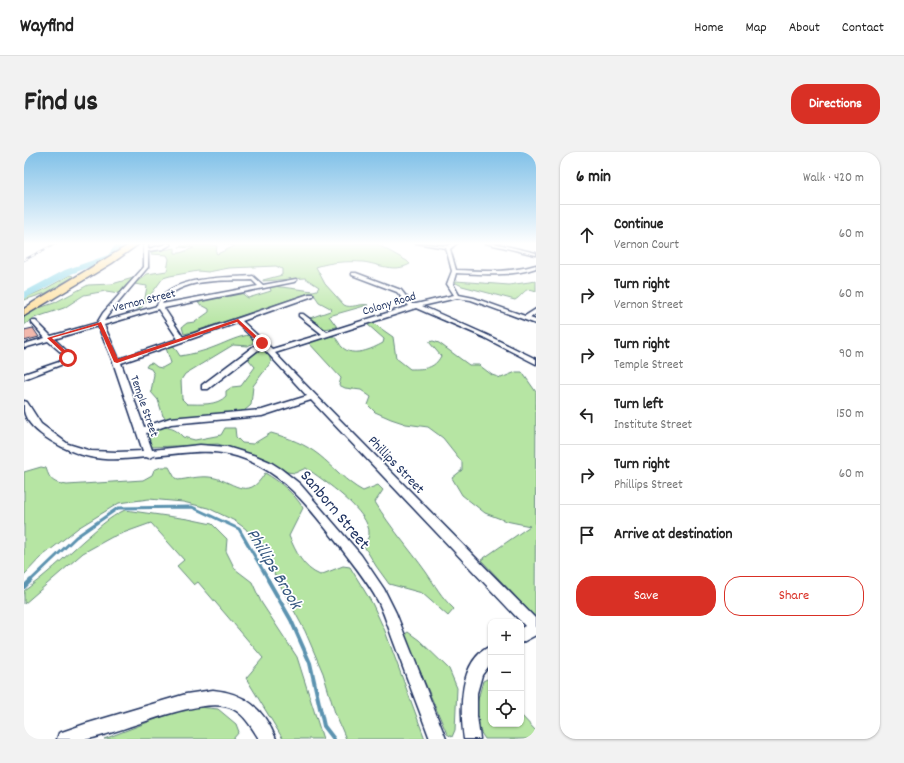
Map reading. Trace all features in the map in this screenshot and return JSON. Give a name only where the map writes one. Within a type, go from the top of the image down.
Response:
[{"type":"highway","points":[[24,313],[46,298],[94,270]]},
{"type":"street","points":[[100,323],[104,314],[143,270]]},
{"type":"street","points":[[454,270],[450,284],[457,296]]},
{"type":"street","points":[[463,270],[502,272],[523,270]]},
{"type":"street","points":[[354,274],[399,291],[408,304],[416,306],[485,336],[536,362]]},
{"type":"street","points":[[181,339],[159,304],[181,286],[253,278],[262,286]]},
{"type":"street","name":"Vernon Street","points":[[24,346],[160,307],[294,280]]},
{"type":"street","points":[[117,362],[311,295]]},
{"type":"street","name":"Colony Road","points":[[271,352],[416,306],[457,296],[472,299],[536,322]]},
{"type":"street","points":[[526,318],[536,311]]},
{"type":"street","points":[[302,315],[326,334]]},
{"type":"street","name":"Phillips Street","points":[[238,320],[271,352],[312,397],[536,627]]},
{"type":"street","points":[[24,377],[68,359],[67,355],[44,335],[34,322]]},
{"type":"street","name":"Temple Street","points":[[100,323],[117,362],[149,455]]},
{"type":"street","points":[[205,387],[262,343]]},
{"type":"street","points":[[140,432],[170,421],[262,413],[312,397]]},
{"type":"street","name":"Sanborn Street","points":[[24,404],[40,429],[68,447],[89,453],[110,456],[149,455],[201,448],[231,450],[250,457],[286,476],[299,488],[362,567],[381,594],[438,739]]},
{"type":"street","points":[[524,634],[536,627]]},
{"type":"street","points":[[472,739],[468,715],[472,684],[475,673],[481,663],[489,655]]},
{"type":"street","points":[[65,739],[91,729],[147,714],[186,701],[212,698],[228,699],[242,705],[252,715],[268,739]]},
{"type":"green space","points":[[216,270],[208,272],[198,271],[163,278],[141,308],[137,309],[145,298],[147,286],[134,284],[147,274],[167,271]]},
{"type":"green space","points":[[282,270],[318,270],[325,284],[344,305],[368,305],[329,316],[337,327],[324,329],[310,318],[332,309],[319,302],[313,293],[309,293],[184,334],[182,327],[187,323],[195,322],[209,312],[209,309],[198,303],[202,300],[240,292],[248,298],[271,291],[270,287],[273,286],[313,291],[317,290],[319,287],[305,278],[263,281],[282,275]]},
{"type":"green space","points":[[70,275],[73,276],[46,293],[24,300],[24,298],[45,289]]},
{"type":"green space","points":[[133,278],[119,293],[106,291],[84,295],[64,308],[34,318],[24,325],[24,316],[30,311],[54,303],[88,285],[112,284]]},
{"type":"green space","points":[[536,281],[536,291],[529,289],[515,300],[462,286],[454,282],[509,285]]},
{"type":"green space","points":[[373,323],[393,337],[396,358],[410,369],[420,369],[435,364],[441,356],[429,342],[433,341],[439,343],[469,365],[479,365],[492,375],[501,378],[516,372],[522,372],[536,392],[535,617],[481,560],[530,526],[506,521],[485,513],[462,495],[452,478],[462,470],[462,462],[443,438],[428,427],[406,424],[375,412],[368,405],[371,397],[361,390],[345,388],[339,385],[341,378],[308,342],[323,336],[329,336],[334,337],[346,350],[357,352],[368,350],[383,343],[384,339],[367,324]]},
{"type":"green space","points":[[250,335],[254,340],[253,343],[248,346],[233,345],[185,374],[181,380],[182,399],[187,404],[213,403],[226,396],[226,391],[232,387],[241,386],[255,367],[249,360],[252,354],[263,349],[269,355],[271,362],[253,386],[251,405],[244,411],[167,419],[163,416],[158,400],[151,392],[154,374],[151,369],[146,367],[148,364],[152,363],[157,367],[162,368],[171,363],[166,348],[173,345],[180,356],[203,351],[237,338]]},
{"type":"green space","points":[[157,427],[172,429],[183,437],[195,440],[221,435],[225,428],[235,428],[236,437],[242,443],[253,444],[271,433],[296,442],[314,451],[351,483],[363,491],[378,485],[383,490],[375,502],[442,595],[454,609],[448,616],[422,593],[389,584],[364,546],[369,534],[368,525],[362,516],[344,497],[306,468],[295,473],[287,472],[256,456],[218,444],[152,447],[148,442],[146,432]]},
{"type":"green space","points":[[41,467],[46,468],[53,481],[67,485],[143,480],[152,475],[154,470],[161,467],[169,467],[175,478],[178,480],[209,477],[246,488],[252,487],[265,473],[276,480],[291,493],[303,508],[289,536],[297,554],[309,568],[320,575],[343,566],[350,567],[372,603],[385,631],[425,739],[346,739],[335,713],[323,673],[305,631],[266,559],[246,529],[235,521],[208,508],[183,502],[149,499],[119,503],[78,528],[40,558],[24,575],[24,472]]},
{"type":"green space","points":[[125,510],[212,524],[227,539],[226,551],[235,569],[252,582],[261,602],[297,657],[323,739],[283,739],[246,678],[263,658],[198,582],[194,585],[177,566],[184,560],[151,523],[112,537],[83,553],[24,604],[24,591],[103,524]]},
{"type":"green space","points":[[408,632],[419,640],[449,669],[457,688],[455,730],[452,737],[447,734],[420,671],[406,643],[405,634]]},
{"type":"green space","points":[[488,680],[488,727],[524,727],[524,718],[536,731],[536,739],[485,739],[480,731],[476,717],[477,704],[483,681]]},
{"type":"green space","points":[[190,706],[218,709],[236,724],[239,732],[233,739],[104,739]]},
{"type":"building","points":[[33,328],[39,337],[24,341],[24,330]]},
{"type":"waterway","points":[[24,296],[72,270]]},
{"type":"waterway","name":"Phillips Brook","points":[[30,581],[76,537],[118,508],[192,507],[239,529],[269,581]]},
{"type":"waterway","name":"Phillips Brook","points":[[268,580],[291,620],[310,663],[324,726],[334,739]]},
{"type":"waterway","name":"Phillips Brook","points":[[24,587],[30,581]]},
{"type":"route","points":[[68,358],[67,355],[49,338],[100,323],[117,362],[238,320],[262,343]]}]
